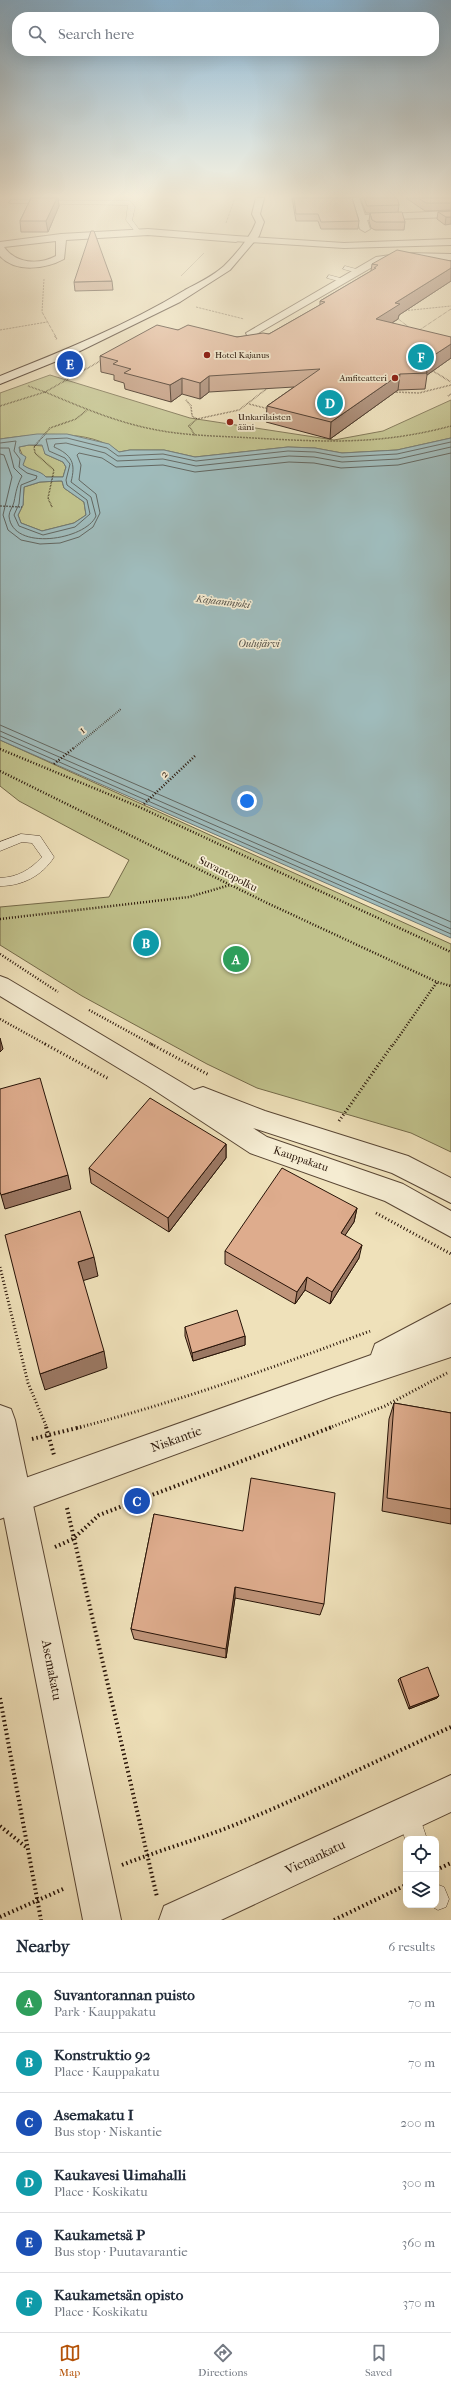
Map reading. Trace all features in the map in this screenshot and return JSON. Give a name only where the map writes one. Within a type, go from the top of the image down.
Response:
[{"type":"street","points":[[160,307],[183,288]]},
{"type":"street","points":[[0,380],[70,352],[198,288]]},
{"type":"street","points":[[251,333],[329,288]]},
{"type":"street","name":"Kauppakatu","points":[[0,985],[157,1079],[259,1144],[394,1192],[451,1225]]},
{"type":"street","name":"Kauppakatu","points":[[157,1079],[261,1120],[399,1164],[451,1191]]},
{"type":"street","name":"Niskantie","points":[[334,1381],[451,1318]]},
{"type":"street","name":"Niskantie","points":[[9,1500],[334,1381],[451,1343]]},
{"type":"street","name":"Asemakatu","points":[[0,1420],[6,1448],[9,1500],[102,1920]]},
{"type":"street","name":"Vienankatu","points":[[169,1913],[412,1827],[451,1793]]},
{"type":"lane","points":[[0,847],[21,838],[36,839],[48,857],[36,873],[10,882],[0,882]]},
{"type":"path","points":[[43,288],[42,312],[58,342]]},
{"type":"path","points":[[200,302],[194,307],[266,324]]},
{"type":"path","points":[[400,311],[451,306]]},
{"type":"path","points":[[393,316],[400,319],[414,333],[451,309]]},
{"type":"path","points":[[0,330],[47,322]]},
{"type":"path","points":[[0,406],[45,392],[102,359]]},
{"type":"path","points":[[433,371],[451,383]]},
{"type":"path","points":[[390,392],[419,392],[451,383]]},
{"type":"path","points":[[22,384],[87,410],[156,430],[195,435],[332,442],[374,441],[414,436],[451,426]]},
{"type":"path","points":[[195,435],[189,426],[197,419],[239,410],[249,404],[272,385]]},
{"type":"path","points":[[186,400],[191,406],[192,416],[197,419]]},
{"type":"path","points":[[249,404],[269,409]]},
{"type":"path","points":[[52,508],[48,498],[54,470],[35,453],[34,447],[42,435],[50,428],[76,419],[87,410]]},
{"type":"path","points":[[0,506],[22,508]]},
{"type":"path","name":"1","points":[[54,764],[121,708]]},
{"type":"path","points":[[0,749],[137,806],[451,952]]},
{"type":"path","name":"2","points":[[144,804],[196,754]]},
{"type":"path","name":"Suvantopolku","points":[[0,771],[231,884],[437,982],[451,986]]},
{"type":"path","points":[[0,919],[189,897],[231,884]]},
{"type":"path","points":[[0,954],[62,994]]},
{"type":"path","points":[[339,1121],[437,982]]},
{"type":"path","points":[[82,1006],[213,1077]]},
{"type":"path","points":[[331,1119],[346,1124]]},
{"type":"path","points":[[0,1267],[28,1384],[49,1434],[61,1480],[73,1539],[147,1855],[169,1913]]},
{"type":"path","points":[[6,1448],[49,1434],[150,1409],[254,1375],[374,1330]]},
{"type":"path","points":[[73,1539],[99,1515],[163,1492],[385,1406],[451,1371]]},
{"type":"path","points":[[0,1698],[41,1920]]},
{"type":"path","points":[[147,1855],[186,1844],[246,1820],[451,1727]]},
{"type":"path","points":[[0,1826],[27,1848]]},
{"type":"path","points":[[439,1869],[451,1863]]},
{"type":"path","points":[[334,1920],[403,1886]]},
{"type":"path","points":[[0,1917],[38,1899]]},
{"type":"green space","points":[[50,375],[190,418],[334,440],[383,431],[451,400],[451,438],[397,450],[342,453],[315,448],[288,447],[195,457],[164,450],[130,450],[119,452],[107,444],[78,436],[45,435],[0,439],[0,393]]},
{"type":"green space","points":[[29,445],[44,446],[45,454],[63,462],[66,467],[63,477],[46,477],[22,465],[24,459],[19,447]]},
{"type":"green space","points":[[62,481],[64,488],[84,502],[86,515],[74,523],[42,531],[21,523],[18,515],[23,505],[24,487],[40,482]]},
{"type":"green space","points":[[0,740],[451,944],[451,1152],[411,1133],[257,1088],[207,1064],[82,996],[0,945],[0,907],[109,897],[129,860],[19,801],[0,786]]},
{"type":"water","name":"Oulujärvi","points":[[37,434],[67,434],[109,444],[119,452],[130,450],[164,450],[195,457],[288,447],[315,448],[342,453],[397,450],[451,438],[451,938],[0,740],[0,439]],"holes":[[[42,445],[45,454],[63,462],[66,467],[63,477],[46,477],[41,473],[23,465],[26,457],[20,453],[19,447]],[[62,481],[64,488],[84,502],[86,515],[74,523],[42,531],[21,523],[18,515],[23,505],[24,487],[40,482]]]},
{"type":"building","points":[[343,288],[420,288],[395,303],[400,304],[376,319],[451,337],[451,344],[425,361],[427,373],[400,374],[331,422],[267,406],[320,369],[209,376],[200,383],[182,378],[170,385],[124,373],[131,369],[113,364],[118,361],[100,356],[157,325],[178,330],[188,325],[237,337],[263,333],[269,334],[325,302],[320,301]]},
{"type":"building","points":[[40,1078],[68,1175],[1,1195],[0,1089]]},
{"type":"building","points":[[150,1098],[226,1144],[168,1218],[89,1168]]},
{"type":"building","points":[[282,1168],[357,1208],[341,1233],[362,1245],[332,1292],[307,1277],[297,1292],[225,1251]]},
{"type":"building","points":[[80,1211],[94,1257],[78,1262],[104,1351],[40,1374],[5,1235]]},
{"type":"building","points":[[237,1310],[245,1336],[192,1353],[185,1327]]},
{"type":"building","points":[[394,1403],[451,1413],[451,1509],[387,1498]]},
{"type":"building","points":[[251,1478],[335,1493],[324,1604],[235,1587],[226,1649],[131,1629],[154,1514],[243,1531]]},
{"type":"building","points":[[428,1667],[439,1696],[410,1707],[400,1678]]},
{"type":"place","name":"Hotel Kajanus","points":[[207,355]]},
{"type":"place","name":"Kaukametsän opisto","points":[[421,357]]},
{"type":"place","name":"Kaukametsä P","points":[[70,364]]},
{"type":"place","name":"Amfiteatteri","points":[[395,378]]},
{"type":"place","name":"Kaukavesi Uimahalli","points":[[330,403]]},
{"type":"place","name":"Unkarilaisten ääni","points":[[230,422]]},
{"type":"place","name":"Konstruktio 92","points":[[146,943]]},
{"type":"place","name":"Suvantorannan puisto","points":[[236,959]]},
{"type":"place","name":"Asemakatu I","points":[[137,1501]]},
{"type":"water label","name":"Kajaaninjoki","points":[[223,602]]}]
